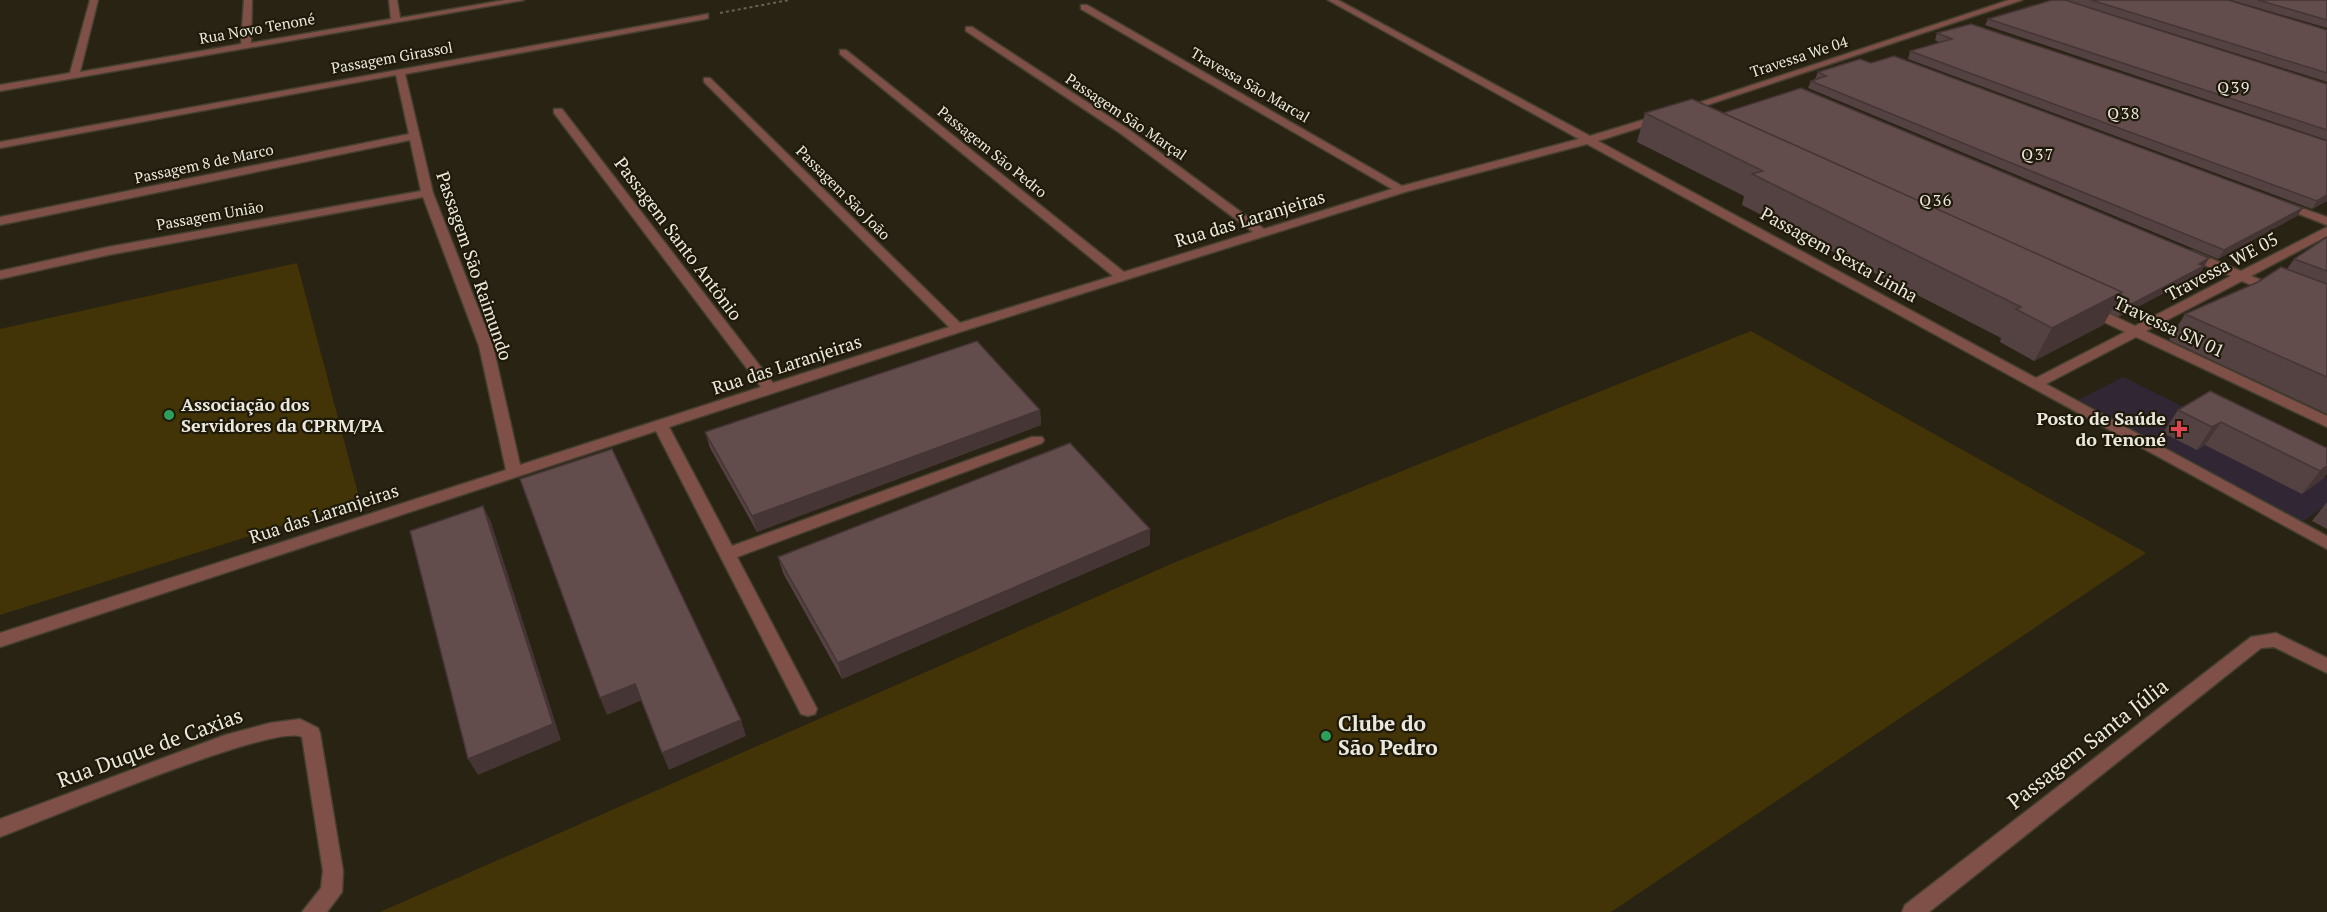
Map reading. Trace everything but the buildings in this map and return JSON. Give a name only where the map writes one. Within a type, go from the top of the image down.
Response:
[{"type":"street","points":[[74,76],[94,0]]},
{"type":"street","points":[[246,46],[248,0]]},
{"type":"street","points":[[393,0],[396,20]]},
{"type":"street","name":"Rua Novo Tenoné","points":[[0,88],[520,0]]},
{"type":"street","name":"Passagem Sexta Linha","points":[[1332,0],[2327,543]]},
{"type":"street","name":"Travessa We 04","points":[[1589,140],[1670,114],[1781,83],[1954,20],[2018,0]]},
{"type":"street","name":"Travessa São Marcal","points":[[1084,7],[1401,190]]},
{"type":"street","name":"Passagem Girassol","points":[[0,145],[705,16]]},
{"type":"street","points":[[1954,20],[1977,28]]},
{"type":"street","name":"Passagem São Marçal","points":[[969,29],[1124,131],[1263,234]]},
{"type":"street","points":[[1869,50],[1880,54]]},
{"type":"street","name":"Passagem São Pedro","points":[[843,52],[1122,277]]},
{"type":"street","name":"Passagem São Raimundo","points":[[400,72],[427,193],[486,346],[514,471]]},
{"type":"street","name":"Passagem São João","points":[[707,80],[958,328]]},
{"type":"street","name":"Passagem Santo Antônio","points":[[558,111],[770,389]]},
{"type":"street","points":[[1670,114],[1691,124]]},
{"type":"street","name":"Passagem 8 de Marco","points":[[0,221],[415,136]]},
{"type":"street","name":"Rua das Laranjeiras","points":[[0,640],[958,328],[1401,190],[1589,140]]},
{"type":"street","name":"Passagem União","points":[[0,274],[108,251],[427,193]]},
{"type":"street","points":[[2271,200],[2327,221]]},
{"type":"street","name":"Travessa WE 05","points":[[2037,383],[2327,231]]},
{"type":"street","points":[[2178,249],[2285,294]]},
{"type":"street","name":"Travessa SN 01","points":[[2074,303],[2327,422]]},
{"type":"street","points":[[660,424],[808,709]]},
{"type":"street","points":[[728,554],[1037,440]]},
{"type":"street","name":"Passagem Santa Júlia","points":[[1913,912],[2257,642],[2276,640],[2300,650],[2327,666]]},
{"type":"street","name":"Rua Duque de Caxias","points":[[0,828],[225,743],[270,731],[300,727],[311,733],[333,871],[331,892],[313,912]]},
{"type":"path","points":[[705,16],[789,0]]},
{"type":"shaded area","name":"Associação dos Servidores da CPRM/PA","points":[[297,263],[360,501],[0,615],[0,329]]},
{"type":"shaded area","name":"Clube do São Pedro","points":[[1751,331],[2146,553],[1611,912],[380,912],[1178,561]]},
{"type":"shaded area","name":"Posto de Saúde do Tenoné","points":[[2123,377],[2327,478],[2327,504],[2301,523],[2078,400]]},
{"type":"place","name":"Associação dos Servidores da CPRM/PA","points":[[169,415]]},
{"type":"place","name":"Posto de Saúde do Tenoné","points":[[2179,429]]},
{"type":"place","name":"Clube do São Pedro","points":[[1326,736]]},
{"type":"district","name":"Q39","points":[[2234,87]]},
{"type":"district","name":"Q38","points":[[2124,113]]},
{"type":"district","name":"Q37","points":[[2038,154]]},
{"type":"district","name":"Q36","points":[[1936,200]]}]
